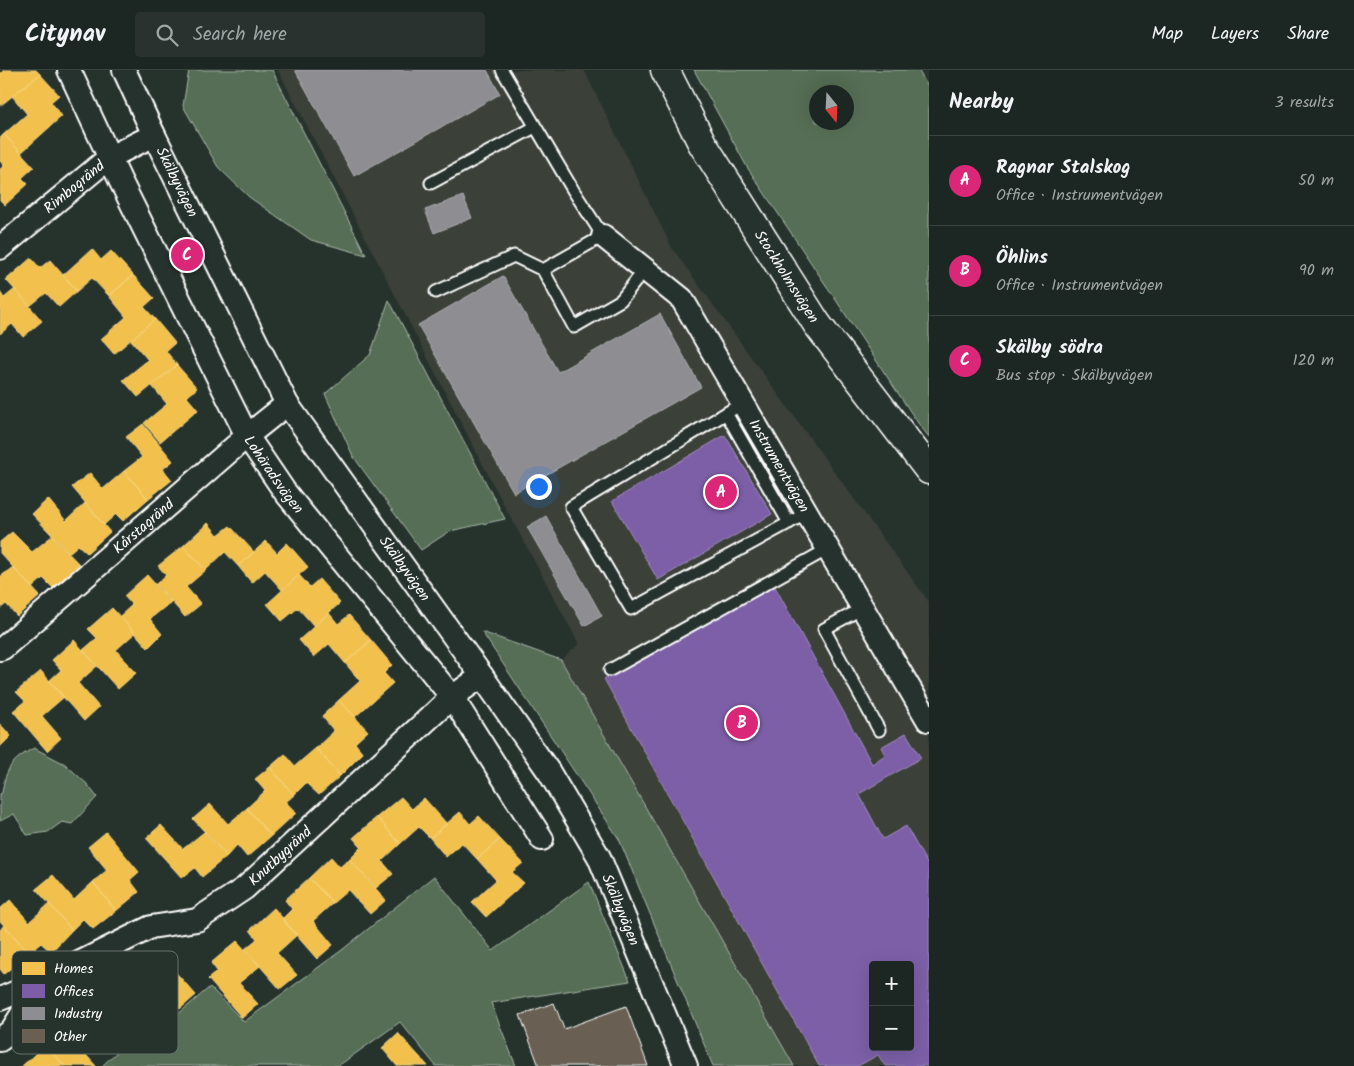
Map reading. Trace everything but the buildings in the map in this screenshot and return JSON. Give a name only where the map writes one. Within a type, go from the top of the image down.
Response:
[{"type":"street","name":"Lohäradsvägen","points":[[69,70],[247,436],[285,492],[452,697],[542,839]]},
{"type":"street","name":"Skälbyvägen","points":[[124,70],[154,135],[287,404],[549,772],[598,857],[686,1066]]},
{"type":"street","name":"Stockholmsvägen","points":[[665,70],[702,143],[817,324],[929,470]]},
{"type":"street","name":"Rimbogränd","points":[[0,248],[110,157],[154,135]]},
{"type":"street","name":"Instrumentvägen","points":[[603,236],[682,298],[734,408],[798,518],[828,549],[929,721]]},
{"type":"street","name":"Kårstagränd","points":[[0,649],[247,436],[287,404]]},
{"type":"street","name":"Knutbygränd","points":[[104,951],[151,927],[197,920],[245,888],[452,697],[482,676]]},
{"type":"street","name":"Knutbygränd","points":[[0,999],[12,994]]},
{"type":"street","name":"Knutbygränd","points":[[0,1040],[12,1030]]},
{"type":"lane","points":[[502,70],[572,190],[603,236],[543,270]]},
{"type":"lane","points":[[431,183],[535,127]]},
{"type":"lane","points":[[436,292],[514,256],[543,270],[574,327],[621,300],[645,269]]},
{"type":"lane","points":[[734,408],[571,506],[632,609],[798,518]]},
{"type":"lane","points":[[610,670],[828,549]]},
{"type":"lane","points":[[863,608],[824,629],[880,730]]},
{"type":"shaded area","points":[[278,70],[584,70],[672,248],[929,602],[929,1066],[794,1066],[561,660],[579,644],[505,507]]},
{"type":"green space","points":[[189,70],[272,70],[366,255],[311,240],[249,197],[218,167],[183,106]]},
{"type":"green space","points":[[694,70],[918,70],[929,88],[929,437],[747,167]]},
{"type":"green space","points":[[389,300],[505,519],[450,531],[421,550],[353,456],[325,394],[370,355]]},
{"type":"green space","points":[[482,632],[561,660],[794,1066],[713,1066],[619,839]]},
{"type":"green space","points":[[34,748],[65,764],[87,784],[97,797],[72,824],[62,822],[48,832],[27,835],[14,814],[0,821],[0,794],[2,793],[11,765],[20,756]]},
{"type":"green space","points":[[434,876],[493,951],[589,882],[630,981],[491,1003],[516,1066],[436,1066],[400,1022],[338,1066],[102,1066],[115,1054],[178,1054],[178,1014],[210,987],[244,1022],[342,950]]},
{"type":"place","name":"Skälby södra","points":[[187,255]]},
{"type":"place","name":"Ragnar Stalskog","points":[[721,492]]},
{"type":"place","name":"Öhlins","points":[[742,723]]}]
